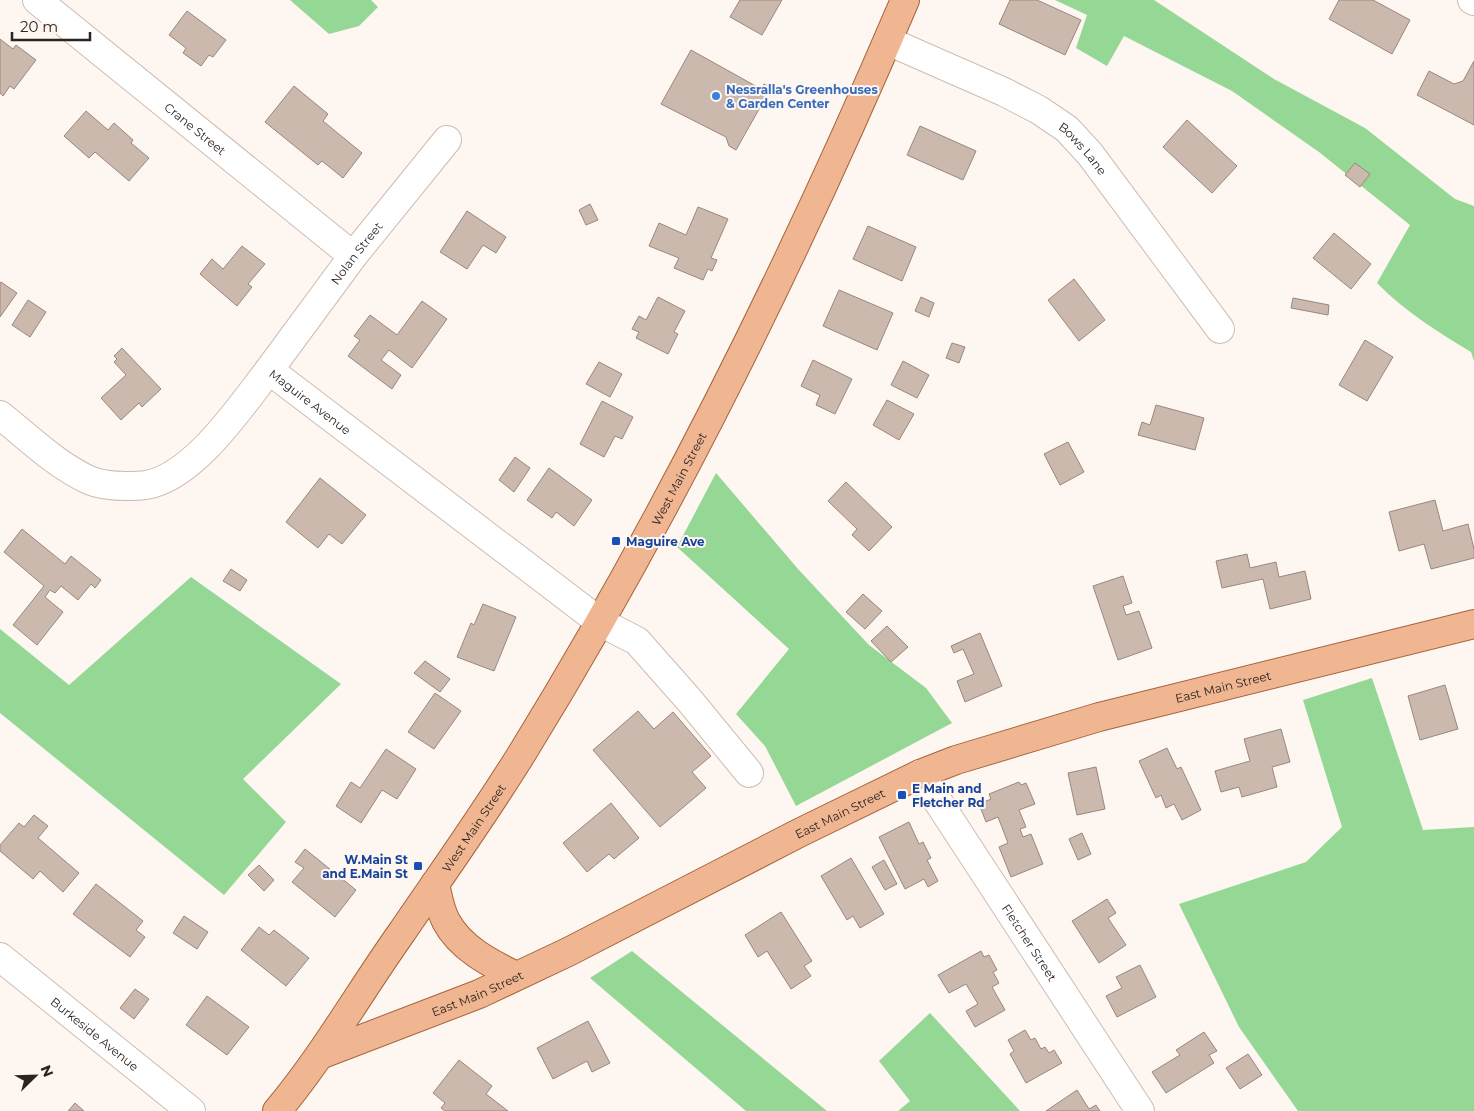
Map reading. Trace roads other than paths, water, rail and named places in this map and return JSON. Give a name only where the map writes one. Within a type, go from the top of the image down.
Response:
[{"type":"main road","name":"West Main Street","points":[[277,1111],[320,1055],[523,751],[600,622],[652,529],[750,341],[905,0]]},
{"type":"main road","name":"East Main Street","points":[[320,1055],[449,1006],[568,952],[798,834],[920,774],[1017,741],[1099,717],[1474,624]]},
{"type":"main road","points":[[435,884],[440,905],[447,922],[458,937],[471,951],[516,976]]},
{"type":"street","name":"Crane Street","points":[[37,0],[353,256]]},
{"type":"street","name":"Bows Lane","points":[[888,41],[1004,92],[1039,110],[1067,130],[1090,154],[1220,329]]},
{"type":"street","name":"Nolan Street","points":[[270,370],[353,256],[447,140]]},
{"type":"street","name":"Maguire Avenue","points":[[0,415],[61,464],[91,481],[120,486],[147,485],[176,474],[198,455],[221,432],[270,370],[600,622],[637,641],[690,701],[749,773]]},
{"type":"street","name":"Fletcher Street","points":[[920,774],[1140,1111]]},
{"type":"street","name":"Burkeside Avenue","points":[[0,957],[191,1111]]},
{"type":"place","name":"Nessralla's Greenhouses & Garden Center","points":[[716,96]]},
{"type":"place","name":"Maguire Ave","points":[[616,541]]},
{"type":"place","name":"E Main and Fletcher Rd","points":[[902,795]]},
{"type":"place","name":"W.Main St and E.Main St","points":[[418,866]]}]
